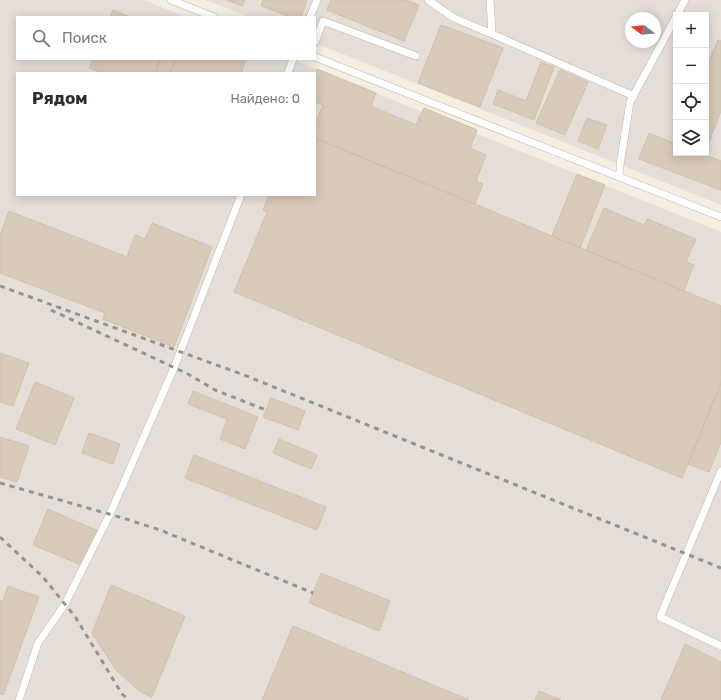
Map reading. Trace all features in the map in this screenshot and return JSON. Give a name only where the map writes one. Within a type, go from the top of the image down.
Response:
[{"type":"lane","points":[[171,0],[211,16]]},
{"type":"lane","points":[[310,16],[317,0]]},
{"type":"lane","points":[[428,0],[454,18],[634,96]]},
{"type":"lane","points":[[490,0],[492,34]]},
{"type":"lane","points":[[679,12],[685,0]]},
{"type":"lane","points":[[316,39],[323,21],[416,56]]},
{"type":"lane","points":[[620,177],[620,165],[630,102],[673,23]]},
{"type":"lane","points":[[316,57],[721,217]]},
{"type":"lane","points":[[288,72],[293,60]]},
{"type":"lane","points":[[19,700],[38,642],[65,604],[110,514],[174,368],[241,196]]},
{"type":"lane","points":[[721,471],[660,617],[721,646]]},
{"type":"shaded area","points":[[0,0],[144,0],[184,16],[16,16],[16,60],[293,60],[721,232],[721,700],[0,700]]},
{"type":"shaded area","points":[[206,0],[721,0],[721,205],[316,43],[316,16],[246,16]]},
{"type":"building","points":[[227,0],[245,0],[242,6]]},
{"type":"building","points":[[263,0],[307,0],[301,16],[288,16],[261,6]]},
{"type":"building","points":[[331,0],[406,0],[419,5],[404,41],[327,10]]},
{"type":"building","points":[[113,10],[128,16],[110,16]]},
{"type":"building","points":[[441,25],[503,48],[480,107],[418,83]]},
{"type":"building","points":[[718,40],[721,41],[721,111],[709,142],[709,84],[709,62]]},
{"type":"building","points":[[93,60],[160,60],[155,72],[100,72],[89,68]]},
{"type":"building","points":[[160,60],[176,60],[170,72],[155,72]]},
{"type":"building","points":[[176,60],[246,60],[241,72],[170,72]]},
{"type":"building","points":[[541,62],[554,67],[534,120],[493,104],[498,90],[526,101]]},
{"type":"building","points":[[317,69],[376,93],[371,106],[416,125],[424,108],[477,130],[470,148],[486,155],[476,181],[483,184],[475,204],[316,138],[316,122],[323,105],[316,102]]},
{"type":"building","points":[[560,70],[588,82],[565,135],[536,123]]},
{"type":"building","points":[[587,118],[607,125],[598,149],[578,141]]},
{"type":"building","points":[[649,133],[673,143],[673,156],[708,156],[721,161],[721,190],[639,159]]},
{"type":"building","points":[[316,138],[721,306],[721,383],[682,478],[234,292],[267,212],[263,210],[269,196],[316,196]]},
{"type":"building","points":[[577,174],[605,185],[580,248],[552,236]]},
{"type":"building","points":[[604,208],[644,225],[647,219],[696,239],[686,262],[694,265],[684,291],[586,250]]},
{"type":"building","points":[[9,211],[127,257],[135,235],[145,239],[152,223],[212,247],[174,347],[103,319],[105,313],[0,273],[0,235]]},
{"type":"building","points":[[0,353],[29,363],[13,406],[0,402]]},
{"type":"building","points":[[35,382],[74,398],[55,445],[16,429]]},
{"type":"building","points":[[721,383],[721,442],[709,472],[688,464]]},
{"type":"building","points":[[193,391],[258,417],[245,449],[220,439],[227,419],[188,404]]},
{"type":"building","points":[[271,398],[305,411],[298,430],[263,417]]},
{"type":"building","points":[[89,433],[120,444],[113,464],[82,453]]},
{"type":"building","points":[[0,437],[29,446],[17,482],[0,477]]},
{"type":"building","points":[[279,439],[317,455],[311,469],[273,453]]},
{"type":"building","points":[[194,455],[326,507],[317,530],[185,478]]},
{"type":"building","points":[[48,509],[98,531],[84,566],[33,545]]},
{"type":"building","points":[[321,573],[390,601],[379,631],[309,603]]},
{"type":"building","points":[[111,585],[185,616],[152,697],[139,691],[116,670],[92,633]]},
{"type":"building","points":[[8,586],[39,597],[3,695],[0,694],[0,600],[3,601]]},
{"type":"building","points":[[293,626],[469,700],[262,700]]},
{"type":"building","points":[[685,644],[721,662],[721,700],[661,700]]},
{"type":"building","points":[[539,691],[561,700],[535,700]]},
{"type":"railway","points":[[0,286],[244,375],[721,568]]},
{"type":"railway","points":[[51,310],[188,374],[215,390],[266,410]]},
{"type":"railway","points":[[0,483],[160,530],[313,593]]},
{"type":"railway","points":[[0,537],[43,577],[76,618],[122,694],[129,700]]}]
